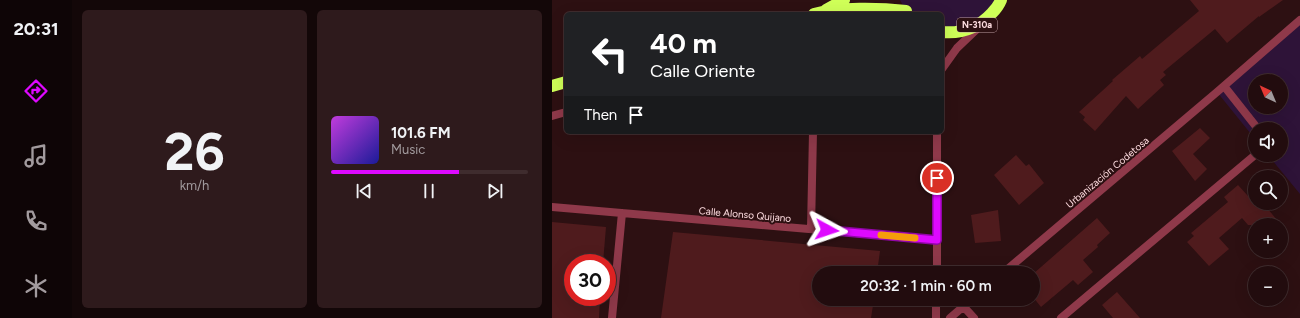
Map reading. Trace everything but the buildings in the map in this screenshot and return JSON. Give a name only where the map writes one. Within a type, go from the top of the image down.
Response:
[{"type":"highway","points":[[820,12],[844,0]]},
{"type":"highway","points":[[900,0],[907,12]]},
{"type":"highway","name":"N-310a","points":[[944,32],[965,31],[985,21],[1001,2]]},
{"type":"highway","points":[[829,12],[862,9],[891,9],[904,12]]},
{"type":"highway","points":[[552,86],[564,83]]},
{"type":"street","name":"Urbanización Codetosa","points":[[1011,266],[1300,20]]},
{"type":"street","points":[[944,66],[957,48],[985,21]]},
{"type":"street","points":[[1224,86],[1252,122]]},
{"type":"street","points":[[552,116],[564,113]]},
{"type":"street","points":[[811,229],[813,134]]},
{"type":"street","points":[[936,266],[937,134]]},
{"type":"street","points":[[1061,318],[1248,161]]},
{"type":"street","name":"Calle Alonso Quijano","points":[[552,207],[937,240]]},
{"type":"street","points":[[612,318],[622,213]]},
{"type":"street","points":[[936,306],[936,318]]},
{"type":"street","points":[[950,318],[963,306],[974,318]]},
{"type":"shaded area","points":[[900,0],[1001,0],[985,21],[944,31],[944,12],[906,11]]},
{"type":"shaded area","points":[[1300,20],[1300,194],[1288,179],[1288,170],[1280,170],[1274,162],[1288,162],[1288,122],[1248,122],[1248,130],[1217,92]]},
{"type":"slow traffic","points":[[881,235],[915,238]]},
{"type":"route","points":[[827,230],[937,240],[937,178]]}]
